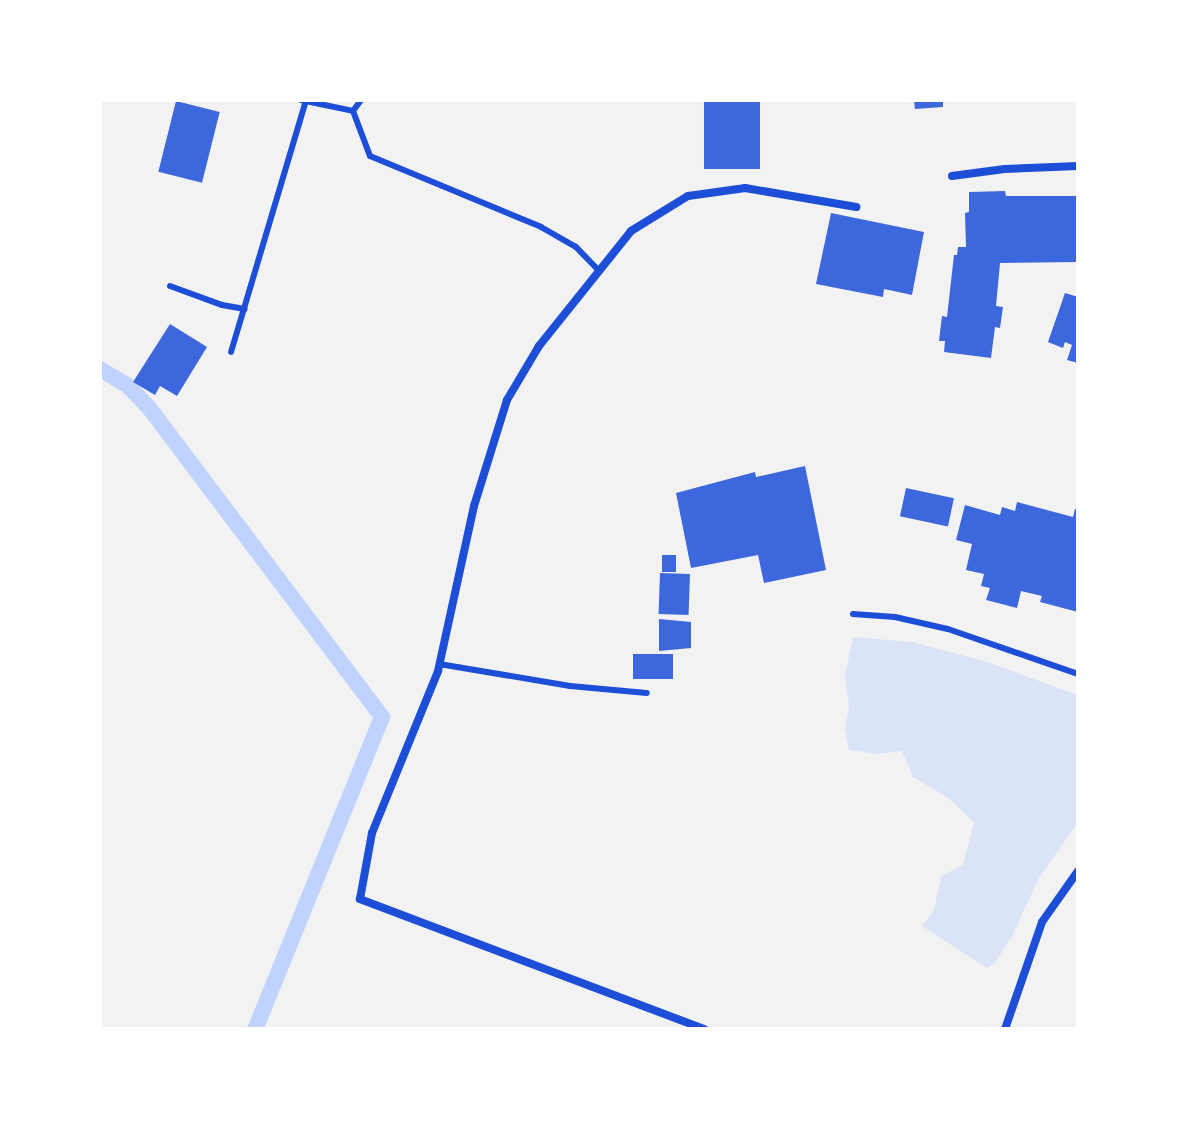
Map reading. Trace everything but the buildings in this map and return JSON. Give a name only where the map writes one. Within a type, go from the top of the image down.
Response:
[{"type":"street","points":[[952,176],[1005,169],[1078,166]]},
{"type":"street","points":[[704,1029],[360,899],[372,833],[421,721],[439,664],[474,506],[507,400],[539,346],[631,231],[688,196],[745,188],[856,207]]},
{"type":"street","points":[[1005,1029],[1042,922],[1078,871]]},
{"type":"lane","points":[[353,111],[361,100]]},
{"type":"lane","points":[[231,352],[303,101],[353,111]]},
{"type":"lane","points":[[353,111],[370,156],[541,227],[576,247],[598,270]]},
{"type":"lane","points":[[170,286],[222,305],[245,309]]},
{"type":"lane","points":[[853,614],[895,617],[948,629],[1078,674]]},
{"type":"lane","points":[[439,664],[570,686],[647,693]]},
{"type":"shaded area","points":[[853,637],[912,642],[984,661],[1078,695],[1078,822],[1039,878],[1013,934],[995,963],[987,968],[922,926],[934,910],[941,876],[963,865],[974,823],[947,797],[913,777],[902,751],[878,754],[849,750],[845,729],[849,706],[845,676]]},
{"type":"waterway","points":[[100,369],[128,386],[150,409],[382,717],[255,1029]]}]
